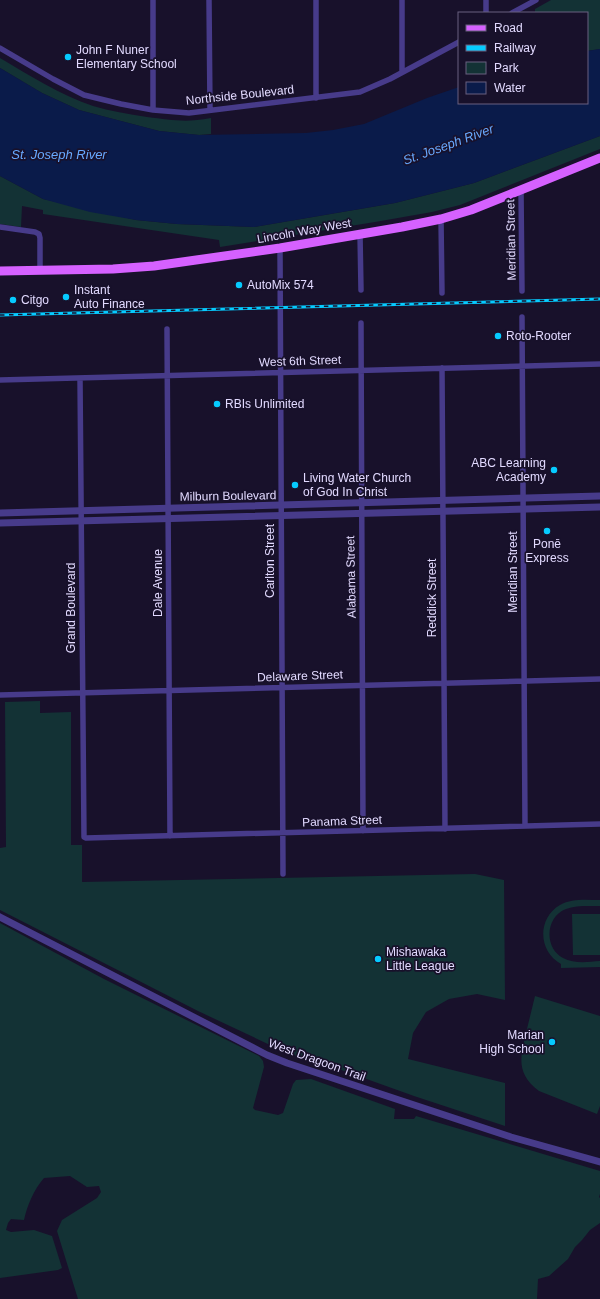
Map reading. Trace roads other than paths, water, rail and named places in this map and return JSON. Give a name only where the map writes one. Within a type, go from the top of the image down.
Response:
[{"type":"main road","name":"Lincoln Way West","points":[[0,271],[113,269],[154,266],[280,248],[441,219],[472,210],[600,158]]},
{"type":"street","points":[[153,0],[153,110]]},
{"type":"street","points":[[209,0],[210,110]]},
{"type":"street","points":[[316,0],[316,98]]},
{"type":"street","points":[[402,0],[402,72]]},
{"type":"street","points":[[486,0],[486,12]]},
{"type":"street","points":[[514,12],[536,0]]},
{"type":"street","name":"Northside Boulevard","points":[[0,48],[53,79],[84,94],[121,104],[153,110],[189,113],[360,92],[384,82],[458,43]]},
{"type":"street","name":"Meridian Street","points":[[521,190],[522,291]]},
{"type":"street","points":[[441,219],[442,293]]},
{"type":"street","points":[[0,227],[35,232],[39,234],[40,270]]},
{"type":"street","points":[[360,234],[361,290]]},
{"type":"street","name":"Carlton Street","points":[[280,248],[283,874]]},
{"type":"street","name":"Meridian Street","points":[[522,317],[525,826]]},
{"type":"street","name":"Alabama Street","points":[[361,323],[363,831]]},
{"type":"street","name":"Dale Avenue","points":[[167,329],[170,836]]},
{"type":"street","name":"West 6th Street","points":[[0,380],[600,364]]},
{"type":"street","name":"Reddick Street","points":[[442,368],[445,829]]},
{"type":"street","name":"Grand Boulevard","points":[[80,378],[84,837]]},
{"type":"street","name":"Milburn Boulevard","points":[[0,513],[600,496]]},
{"type":"street","name":"Milburn Boulevard","points":[[0,523],[600,506]]},
{"type":"street","name":"Delaware Street","points":[[0,695],[600,679]]},
{"type":"street","name":"Panama Street","points":[[84,837],[600,824]]},
{"type":"street","name":"West Dragoon Trail","points":[[0,917],[267,1055],[337,1080],[511,1137],[600,1162]]},
{"type":"water","name":"St. Joseph River","points":[[600,49],[600,136],[474,183],[395,203],[254,227],[177,224],[136,220],[90,212],[43,199],[0,176],[0,68],[42,93],[79,110],[159,131],[199,135],[306,133],[364,124],[427,98],[458,87],[458,104],[588,104],[588,51]]},
{"type":"railway","points":[[0,315],[600,299]]},
{"type":"place","name":"John F Nuner Elementary School","points":[[68,57]]},
{"type":"place","name":"AutoMix 574","points":[[239,285]]},
{"type":"place","name":"Instant Auto Finance","points":[[66,297]]},
{"type":"place","name":"Citgo","points":[[13,300]]},
{"type":"place","name":"Roto-Rooter","points":[[498,336]]},
{"type":"place","name":"RBIs Unlimited","points":[[217,404]]},
{"type":"place","name":"ABC Learning Academy","points":[[554,470]]},
{"type":"place","name":"Living Water Church of God In Christ","points":[[295,485]]},
{"type":"place","name":"Ponē Express","points":[[547,531]]},
{"type":"place","name":"Mishawaka Little League","points":[[378,959]]},
{"type":"place","name":"Marian High School","points":[[552,1042]]}]
